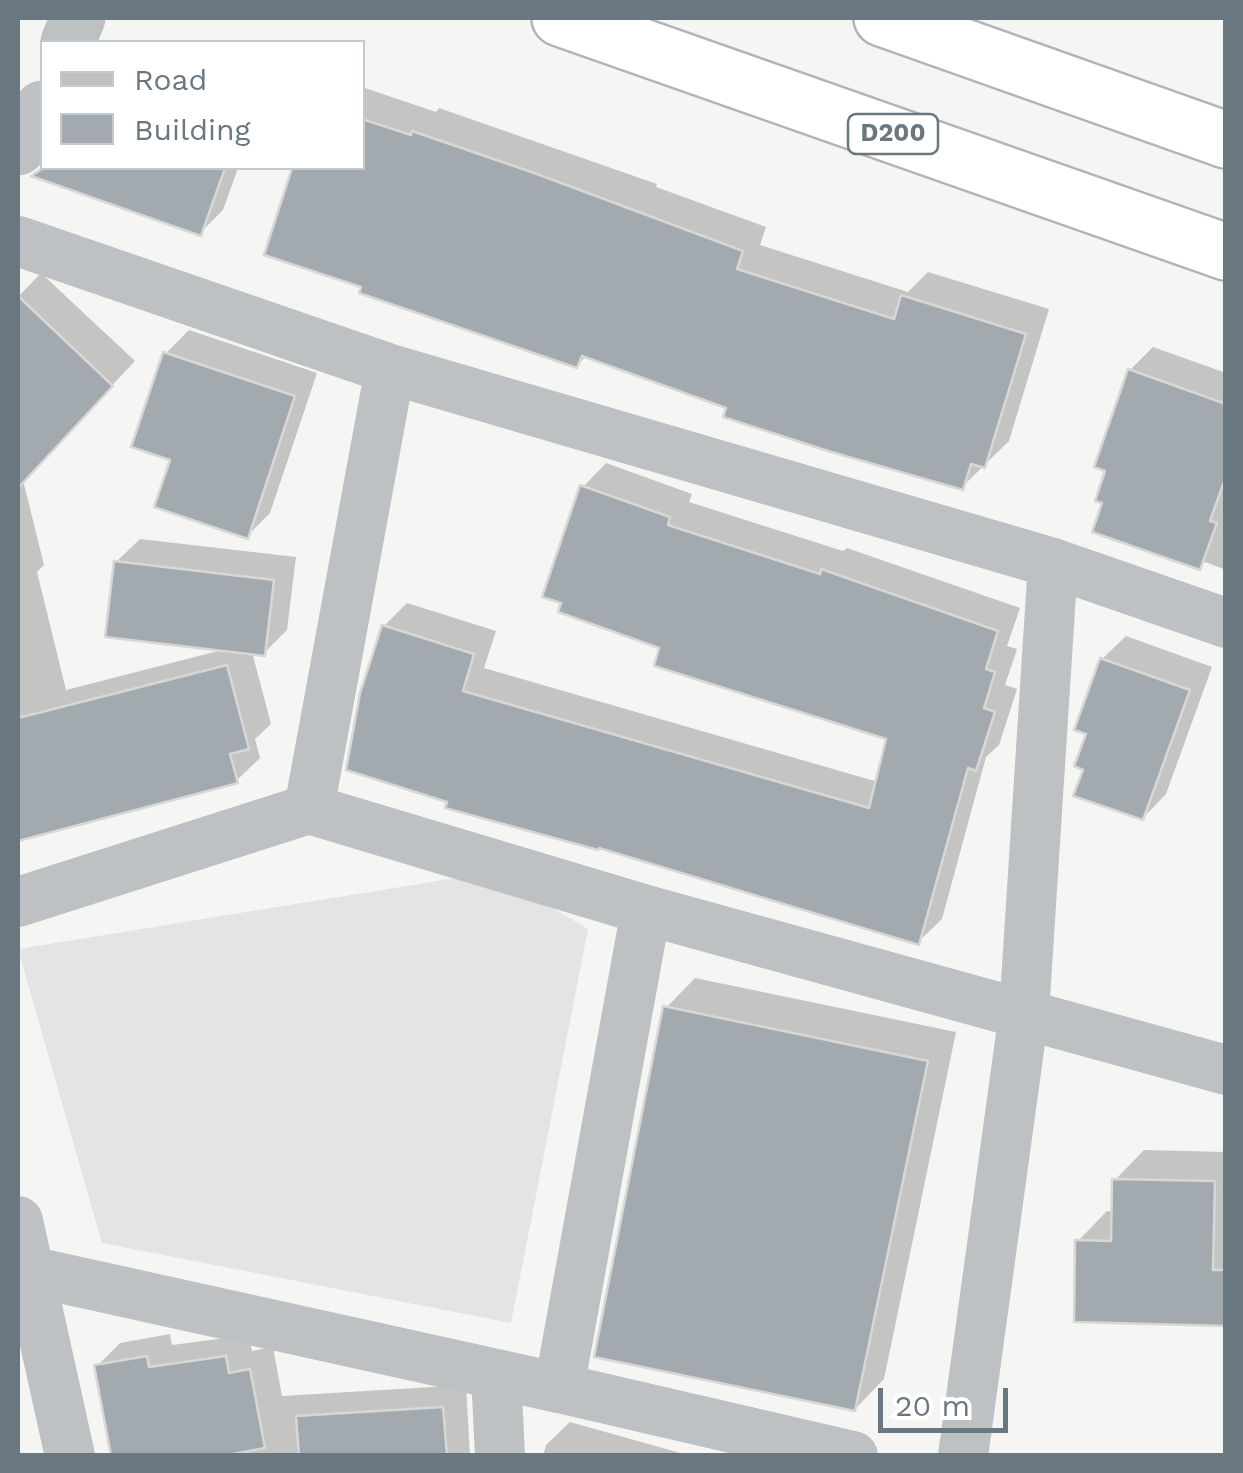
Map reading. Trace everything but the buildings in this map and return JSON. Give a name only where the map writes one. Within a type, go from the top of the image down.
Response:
[{"type":"highway","name":"D200","points":[[560,18],[1226,252]]},
{"type":"highway","points":[[882,18],[1226,140]]},
{"type":"street","points":[[18,148],[33,132],[40,113]]},
{"type":"street","points":[[18,241],[390,369],[1053,563],[1226,623]]},
{"type":"street","points":[[309,809],[390,369]]},
{"type":"street","points":[[964,1456],[1024,1013],[1053,563]]},
{"type":"street","points":[[18,902],[309,809],[646,910],[1226,1070]]},
{"type":"street","points":[[559,1388],[646,910]]},
{"type":"street","points":[[18,1221],[70,1456]]},
{"type":"street","points":[[29,1272],[853,1456]]},
{"type":"street","points":[[496,1374],[500,1456]]},
{"type":"shaded area","points":[[493,872],[588,929],[511,1323],[102,1243],[18,949]]}]
